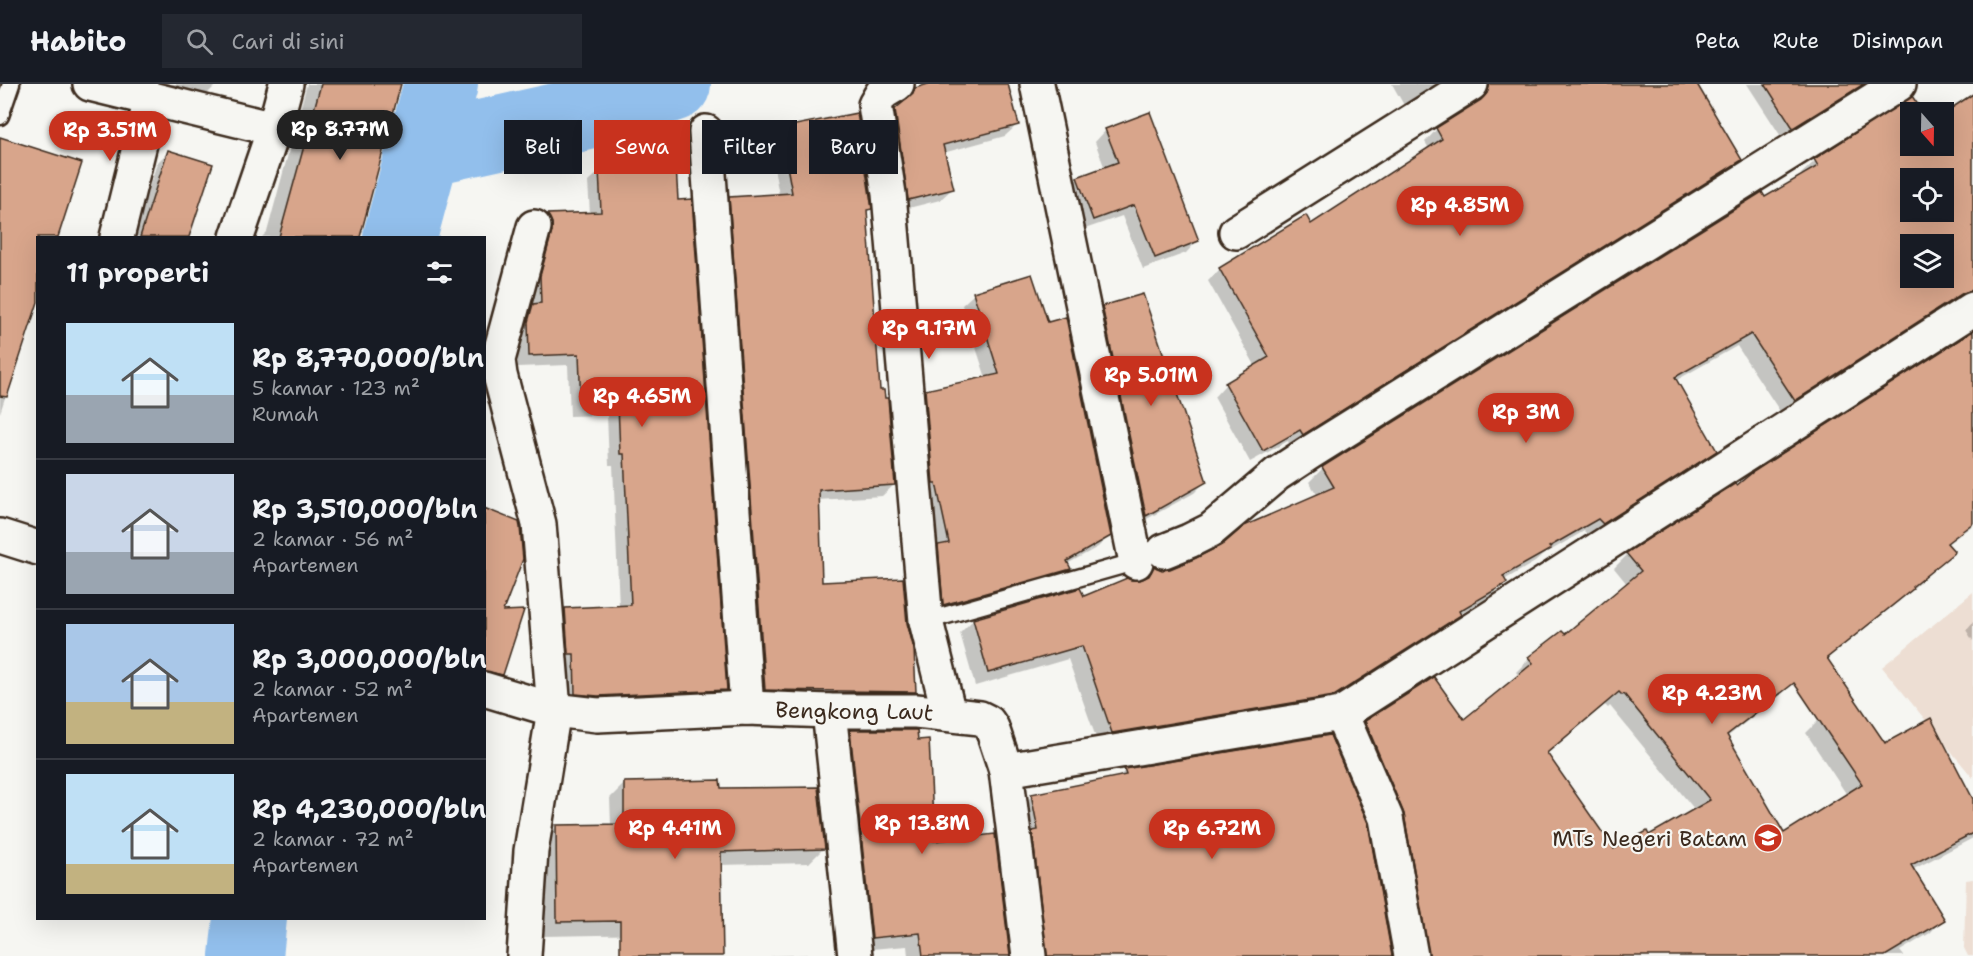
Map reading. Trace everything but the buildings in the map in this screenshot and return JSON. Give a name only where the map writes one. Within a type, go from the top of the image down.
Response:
[{"type":"street","points":[[90,84],[274,129]]},
{"type":"street","points":[[237,236],[274,129],[286,84]]},
{"type":"street","points":[[897,84],[882,93],[876,105],[889,194],[926,621],[949,714]]},
{"type":"street","points":[[1037,84],[1150,556],[1211,530],[1277,474],[1309,453],[1899,84]]},
{"type":"street","points":[[1236,232],[1471,84]]},
{"type":"street","points":[[117,236],[151,99]]},
{"type":"street","points":[[709,174],[747,708]]},
{"type":"street","points":[[524,956],[531,851],[554,710],[539,524],[498,360],[534,226]]},
{"type":"street","points":[[1006,770],[1341,714],[1973,309]]},
{"type":"street","points":[[0,536],[35,542]]},
{"type":"street","name":"Bengkong Laut","points":[[486,690],[554,710],[597,715],[747,708],[916,711],[980,718],[988,722],[992,728],[1006,770],[1029,956]]},
{"type":"street","points":[[829,711],[855,956]]},
{"type":"street","points":[[1341,714],[1386,818],[1411,956]]},
{"type":"lane","points":[[0,116],[11,84]]},
{"type":"lane","points":[[926,621],[1150,556]]},
{"type":"shaded area","points":[[1973,592],[1973,778],[1882,667]]},
{"type":"shaded area","points":[[1973,879],[1973,956],[1968,956],[1964,948],[1966,880]]},
{"type":"waterway","points":[[400,236],[441,84]]},
{"type":"waterway","points":[[422,150],[593,112],[674,84]]},
{"type":"waterway","points":[[246,956],[250,920]]},
{"type":"place","name":"MTs Negeri Batam","points":[[1768,838]]}]
